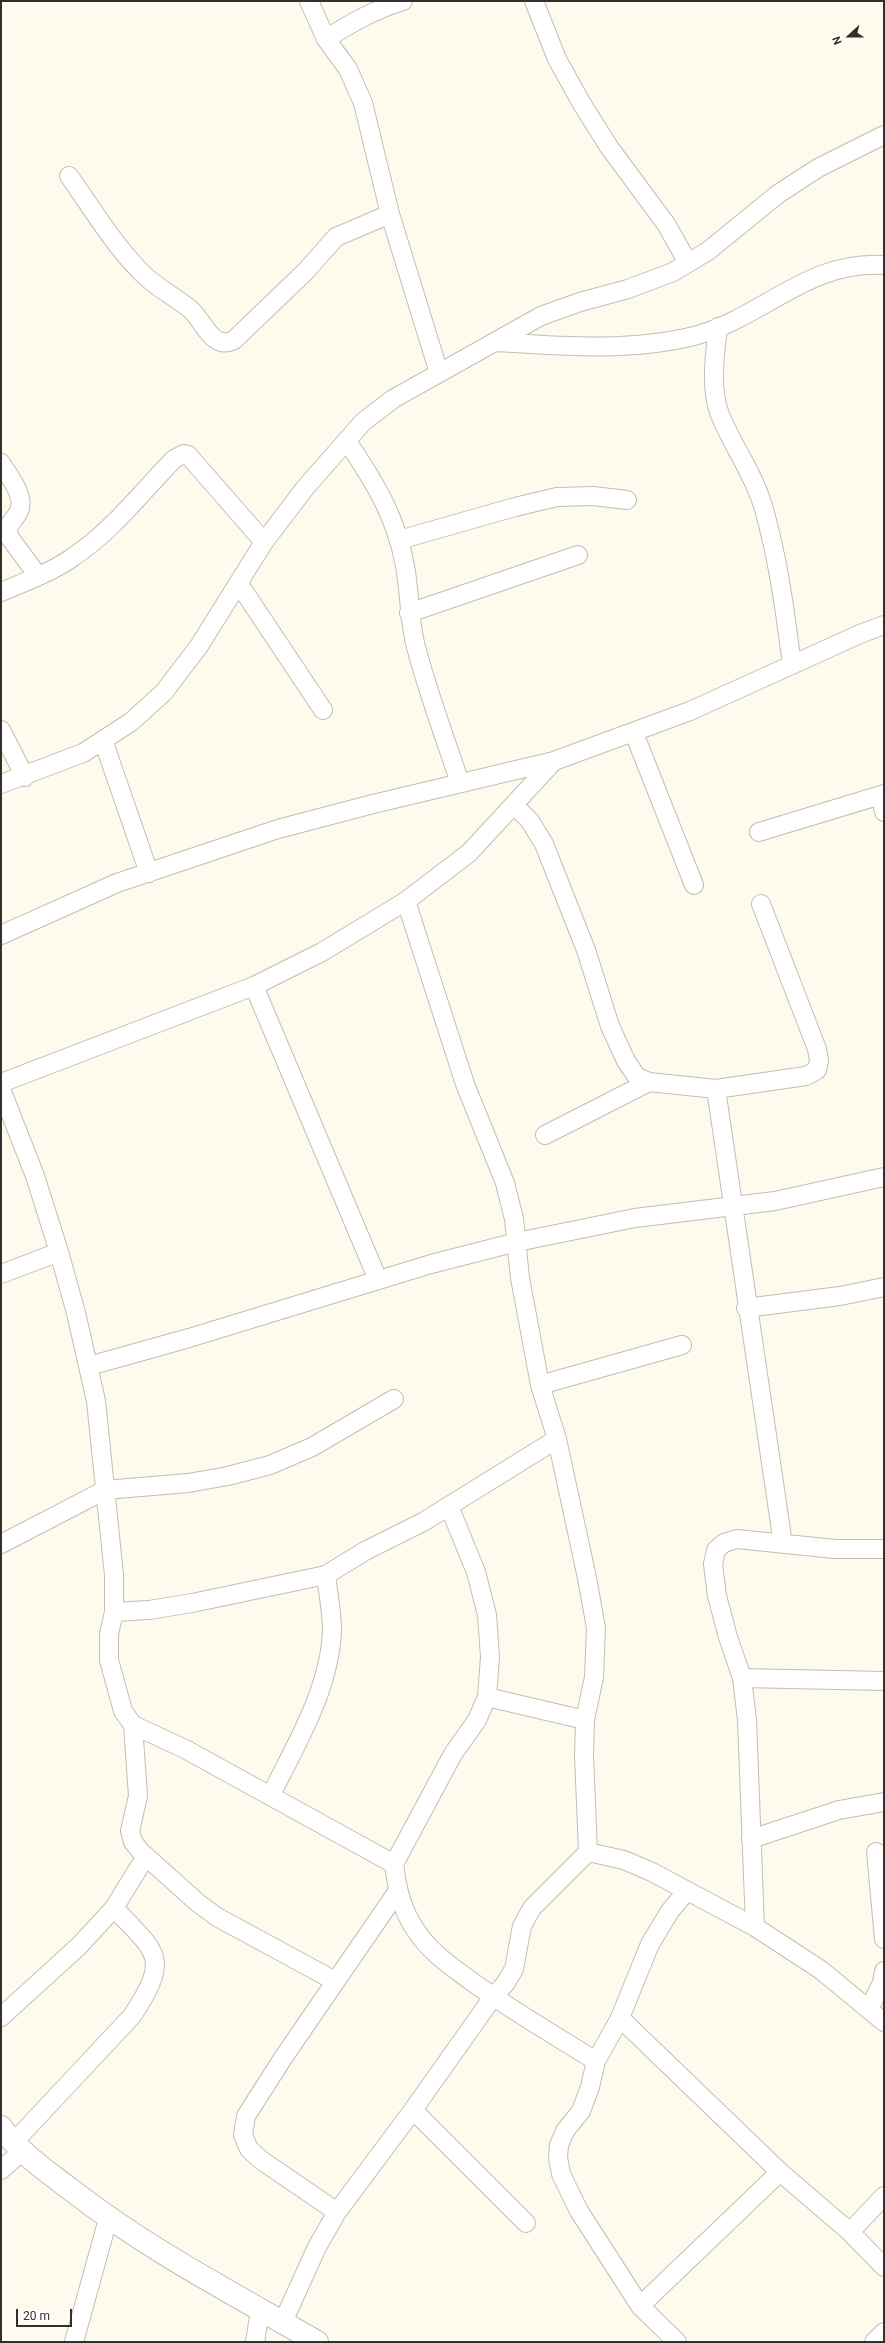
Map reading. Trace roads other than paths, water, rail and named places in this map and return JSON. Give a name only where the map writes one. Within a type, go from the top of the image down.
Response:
[{"type":"main road","points":[[12,2140],[108,2219],[260,2311],[318,2342]]},
{"type":"street","points":[[308,1],[326,39],[348,69],[363,103],[390,214],[439,373]]},
{"type":"street","points":[[326,39],[355,20],[381,8],[403,1]]},
{"type":"street","points":[[534,1],[557,59],[582,104],[610,147],[661,218],[688,263]]},
{"type":"street","points":[[1,784],[25,777],[83,753],[132,722],[164,692],[199,646],[264,542],[305,488],[362,422],[387,404],[439,373],[541,316],[580,302],[628,289],[673,272],[708,251],[778,194],[818,168],[884,135]]},
{"type":"street","points":[[70,176],[141,272],[191,310],[215,340],[221,344],[227,344],[234,340],[306,271],[336,237],[390,214]]},
{"type":"street","points":[[495,342],[558,346],[649,344],[694,336],[735,320],[804,281],[833,270],[869,264],[884,265]]},
{"type":"street","points":[[718,327],[714,369],[715,392],[720,412],[749,472],[762,504],[780,578],[792,665]]},
{"type":"street","points":[[347,441],[389,508],[399,540],[405,567],[410,613],[416,647],[460,783]]},
{"type":"street","points":[[1,592],[38,576],[73,558],[102,534],[174,459],[184,454],[188,455],[264,542]]},
{"type":"street","points":[[1,462],[19,494],[21,502],[20,510],[7,529],[10,538],[38,576]]},
{"type":"street","points":[[399,540],[515,507],[557,498],[593,496],[627,500]]},
{"type":"street","points":[[410,613],[578,555]]},
{"type":"street","points":[[239,584],[323,710]]},
{"type":"street","points":[[1,935],[117,883],[278,829],[554,761],[634,733],[690,711],[884,625]]},
{"type":"street","points":[[1,730],[25,777]]},
{"type":"street","points":[[634,733],[694,885]]},
{"type":"street","points":[[103,740],[150,872]]},
{"type":"street","points":[[1,1083],[254,986],[322,952],[406,901],[469,853],[554,761]]},
{"type":"street","points":[[758,832],[883,800]]},
{"type":"street","points":[[514,805],[530,821],[544,844],[586,950],[610,1026],[626,1062],[637,1077],[649,1082],[716,1089],[806,1076],[817,1070],[820,1061],[817,1049],[761,904]]},
{"type":"street","points":[[283,2322],[317,2247],[337,2212],[413,2110],[493,1997],[505,1984],[514,1969],[522,1926],[532,1908],[588,1852],[585,1800],[585,1720],[594,1677],[596,1628],[557,1439],[540,1385],[520,1278],[514,1218],[505,1183],[462,1077],[406,901]]},
{"type":"street","points":[[254,986],[378,1280]]},
{"type":"street","points":[[545,1135],[649,1082]]},
{"type":"street","points":[[1,1089],[35,1176],[59,1252],[89,1366],[96,1401],[114,1575],[114,1612],[109,1634],[109,1660],[123,1711],[134,1725],[185,1749],[394,1864]]},
{"type":"street","points":[[716,1089],[746,1308],[783,1544]]},
{"type":"street","points":[[89,1366],[189,1338],[378,1280],[517,1242],[635,1218],[775,1201],[884,1177]]},
{"type":"street","points":[[1,1274],[59,1252]]},
{"type":"street","points":[[746,1308],[840,1296],[884,1287]]},
{"type":"street","points":[[540,1385],[682,1345]]},
{"type":"street","points":[[1,1544],[105,1490],[188,1482],[228,1476],[270,1465],[312,1447],[394,1399]]},
{"type":"street","points":[[114,1612],[149,1610],[192,1603],[326,1575],[365,1551],[449,1506],[557,1439]]},
{"type":"street","points":[[449,1506],[476,1572],[487,1615],[490,1657],[487,1697],[477,1720],[453,1754],[394,1864],[397,1892],[405,1912],[417,1932],[436,1956],[493,1997],[596,2061]]},
{"type":"street","points":[[755,1927],[746,1720],[742,1678],[728,1637],[717,1596],[713,1564],[716,1550],[724,1542],[737,1539],[835,1549],[884,1549]]},
{"type":"street","points":[[271,1796],[308,1720],[328,1656],[332,1630],[326,1575]]},
{"type":"street","points":[[742,1678],[884,1681]]},
{"type":"street","points":[[487,1697],[585,1720]]},
{"type":"street","points":[[134,1725],[138,1796],[130,1831],[133,1842],[146,1856],[198,1903],[217,1916],[335,1981]]},
{"type":"street","points":[[751,1839],[839,1810],[884,1802]]},
{"type":"street","points":[[588,1852],[624,1860],[652,1872],[686,1892],[755,1927],[821,1970],[884,2022]]},
{"type":"street","points":[[876,1852],[884,1938]]},
{"type":"street","points":[[1,2017],[79,1946],[114,1908],[146,1856]]},
{"type":"street","points":[[337,2212],[261,2160],[249,2149],[243,2135],[246,2116],[335,1981],[397,1892]]},
{"type":"street","points":[[677,2342],[640,2306],[579,2211],[561,2174],[558,2158],[559,2145],[565,2131],[581,2111],[590,2087],[596,2061],[620,2018],[650,1944],[670,1911],[686,1892]]},
{"type":"street","points":[[1,2170],[12,2140],[132,2016],[149,1988],[155,1974],[156,1962],[150,1946],[114,1908]]},
{"type":"street","points":[[870,2009],[882,1984],[884,1971]]},
{"type":"street","points":[[620,2018],[780,2172],[850,2232],[884,2267]]},
{"type":"street","points":[[413,2110],[526,2223]]},
{"type":"street","points":[[640,2306],[780,2172]]},
{"type":"street","points":[[850,2232],[884,2196]]},
{"type":"street","points":[[74,2342],[108,2219]]},
{"type":"street","points":[[255,2342],[260,2311]]},
{"type":"street","points":[[874,2342],[884,2332]]}]
